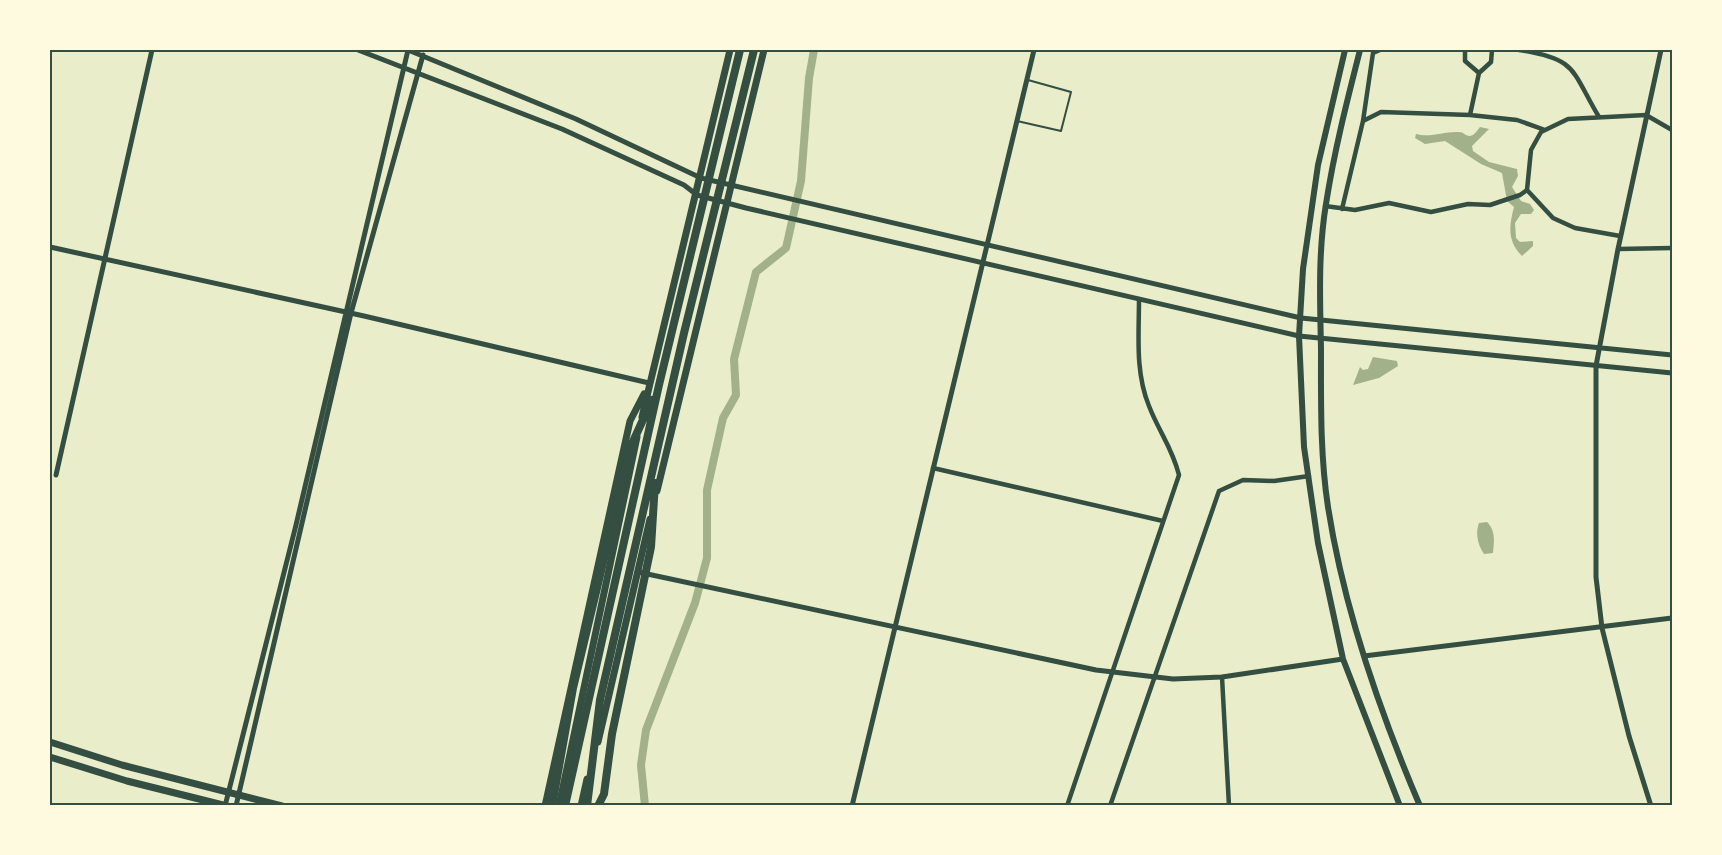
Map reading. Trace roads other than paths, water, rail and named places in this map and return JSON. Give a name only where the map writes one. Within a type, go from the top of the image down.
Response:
[{"type":"highway","points":[[565,806],[659,385],[740,50]]},
{"type":"highway","points":[[587,806],[600,700],[684,333],[754,50]]},
{"type":"highway","points":[[552,806],[587,628],[631,446],[659,385]]},
{"type":"highway","points":[[598,806],[604,794],[612,734],[651,547],[656,463]]},
{"type":"main road","points":[[559,806],[649,383],[697,195],[730,50]]},
{"type":"main road","points":[[581,806],[764,50]]},
{"type":"main road","points":[[1345,50],[1309,214],[1299,336],[1304,447],[1318,543],[1343,659],[1400,806]]},
{"type":"main road","points":[[1360,50],[1325,206],[1319,320],[1322,425],[1328,506],[1342,580],[1364,656],[1392,740],[1420,806]]},
{"type":"main road","points":[[545,806],[630,421],[649,383]]},
{"type":"main road","points":[[50,742],[122,765],[282,806]]},
{"type":"main road","points":[[50,757],[127,781],[225,805]]},
{"type":"street","points":[[56,475],[152,50]]},
{"type":"street","points":[[358,50],[561,129],[684,185],[697,195],[782,216],[1299,336],[1672,373]]},
{"type":"street","points":[[225,805],[233,794],[273,644],[408,50],[576,119],[701,178],[988,243],[1301,318],[1672,355]]},
{"type":"street","points":[[852,806],[1034,50]]},
{"type":"street","points":[[1342,209],[1363,121],[1373,53],[1380,50]]},
{"type":"street","points":[[1465,50],[1465,62],[1479,73]]},
{"type":"street","points":[[1470,115],[1479,73],[1491,62],[1492,50]]},
{"type":"street","points":[[1519,50],[1548,54],[1572,68],[1599,117]]},
{"type":"street","points":[[1651,806],[1629,736],[1602,628],[1596,577],[1596,366],[1620,236],[1661,50]]},
{"type":"street","points":[[236,806],[233,794],[348,312],[423,55]]},
{"type":"street","points":[[1363,121],[1381,112],[1470,115],[1517,120],[1545,130]]},
{"type":"street","points":[[1620,236],[1575,228],[1553,218],[1527,190],[1531,150],[1541,132],[1568,119],[1646,115],[1672,130]]},
{"type":"street","points":[[1325,206],[1355,210],[1389,203],[1431,212],[1505,201],[1527,190]]},
{"type":"street","points":[[50,247],[348,312],[649,383]]},
{"type":"street","points":[[1618,249],[1672,248]]},
{"type":"street","points":[[1067,806],[1179,475],[1168,441],[1149,406],[1140,376],[1139,299]]},
{"type":"street","points":[[933,468],[1163,521]]},
{"type":"street","points":[[1110,806],[1219,491],[1243,480],[1274,481],[1309,476]]},
{"type":"street","points":[[638,572],[1113,672],[1173,679],[1222,677],[1343,659]]},
{"type":"street","points":[[1364,656],[1672,618]]},
{"type":"street","points":[[1222,677],[1229,806]]},
{"type":"lane","points":[[1017,121],[1061,131],[1071,92],[1027,79]]},
{"type":"waterway","points":[[645,806],[641,765],[646,730],[695,603],[707,558],[707,490],[723,418],[736,395],[734,359],[756,272],[786,248],[801,181],[809,78],[814,50]]}]
